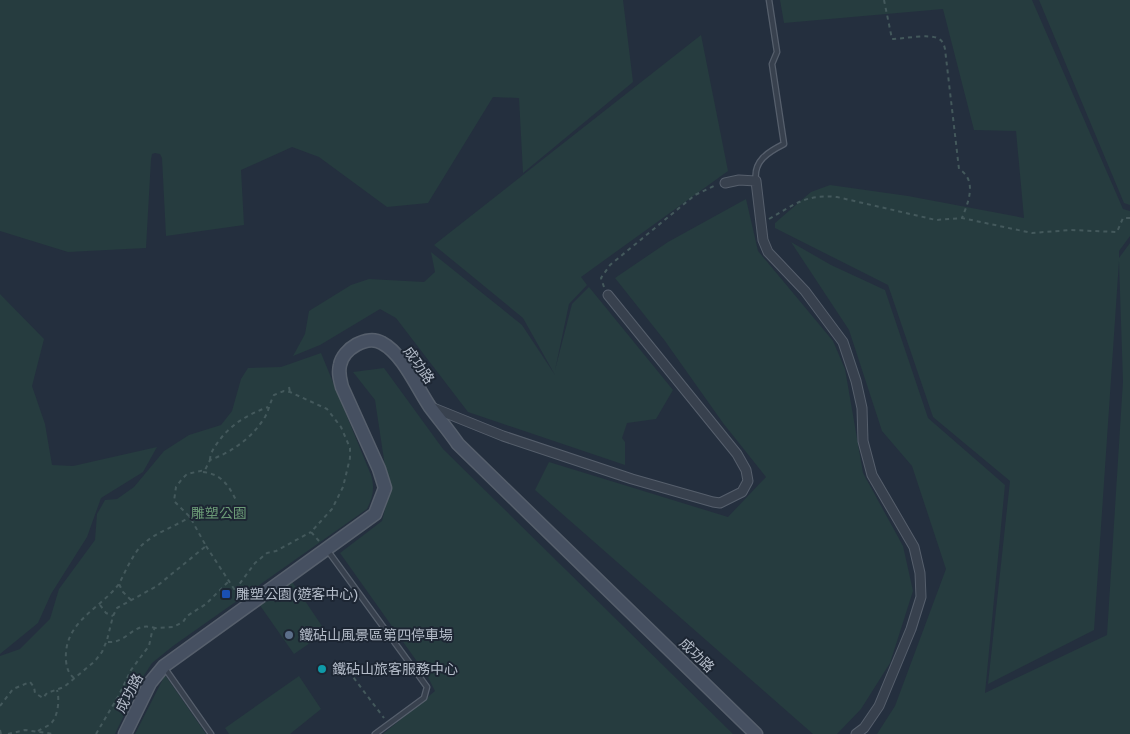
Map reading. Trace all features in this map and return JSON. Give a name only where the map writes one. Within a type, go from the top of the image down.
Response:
[{"type":"street","points":[[725,183],[739,180],[756,181],[763,240],[768,252],[805,291],[843,342],[862,408],[863,441],[872,475],[914,547],[920,573],[921,598],[879,706],[864,728],[856,734]]},
{"type":"street","points":[[430,407],[512,440],[632,479],[713,502],[720,503],[742,492],[748,481],[746,470],[736,454],[608,295]]},
{"type":"street","name":"成功路","points":[[125,734],[150,683],[164,666],[375,514],[384,488],[379,469],[342,387],[338,373],[342,356],[364,341],[382,343],[398,357],[430,407],[458,444],[756,734]]},
{"type":"lane","points":[[756,181],[755,173],[759,161],[784,144],[772,64],[777,52],[769,0]]},
{"type":"lane","points":[[326,549],[427,687],[424,698],[375,734]]},
{"type":"lane","points":[[164,666],[211,734]]},
{"type":"path","points":[[884,0],[892,39],[938,37],[945,49],[958,169],[964,172],[971,188],[962,218]]},
{"type":"path","points":[[608,295],[601,278],[610,265],[695,195],[710,187],[725,183]]},
{"type":"path","points":[[761,224],[803,199],[822,195],[936,220],[962,218],[1032,233],[1071,230],[1116,232],[1123,218],[1130,218]]},
{"type":"path","points":[[289,387],[290,392]]},
{"type":"path","points":[[210,460],[234,449],[251,434],[266,416],[274,395],[284,391],[327,409],[340,427],[350,448],[350,458],[343,487],[332,509],[311,532],[276,551],[267,553],[255,563],[235,590]]},
{"type":"path","points":[[245,607],[190,517],[174,501],[174,495],[176,487],[187,474],[205,470],[212,451],[228,429],[247,415],[269,406]]},
{"type":"path","points":[[200,471],[215,474],[223,480],[229,486],[237,502]]},
{"type":"path","points":[[74,678],[67,668],[66,654],[74,628],[80,620],[100,605],[119,584],[141,546],[190,517]]},
{"type":"path","points":[[311,532],[326,549]]},
{"type":"path","points":[[0,706],[13,689],[30,682],[34,687],[35,693],[43,698],[47,693],[64,687],[88,668],[102,652],[112,616],[117,608],[157,586],[206,546]]},
{"type":"path","points":[[106,642],[117,641],[144,625],[155,628],[173,627],[183,622],[187,616],[206,604],[229,581]]},
{"type":"path","points":[[119,584],[123,592],[131,600]]},
{"type":"path","points":[[100,605],[103,611],[112,616]]},
{"type":"path","points":[[96,734],[131,670],[149,646],[152,632],[155,628]]},
{"type":"path","points":[[344,665],[389,724]]},
{"type":"path","points":[[38,731],[49,725],[55,716],[58,699],[57,690]]},
{"type":"path","points":[[0,730],[1,734]]},
{"type":"path","points":[[8,734],[26,730],[54,734]]},
{"type":"green space","points":[[0,0],[623,0],[633,82],[523,173],[519,98],[493,97],[428,203],[387,207],[319,157],[292,147],[241,170],[244,225],[166,236],[162,158],[160,154],[155,153],[152,154],[151,159],[146,248],[68,252],[0,231]]},
{"type":"green space","points":[[780,0],[1032,0],[1123,209],[1130,211],[1130,236],[1119,251],[1119,258],[1130,243],[1130,734],[877,734],[895,706],[946,569],[912,466],[882,431],[849,330],[791,242],[831,265],[885,290],[928,418],[1005,485],[985,693],[1107,635],[1123,381],[1119,261],[1094,630],[988,684],[1010,481],[933,417],[888,285],[775,228],[775,223],[811,192],[830,185],[908,196],[1024,218],[1016,131],[974,130],[943,9],[784,23]]},
{"type":"green space","points":[[1039,0],[1130,0],[1130,205],[1124,203]]},
{"type":"green space","points":[[701,35],[728,171],[581,277],[587,285],[569,304],[555,370],[572,304],[589,287],[673,390],[656,419],[627,423],[622,438],[625,442],[625,465],[468,412],[396,318],[380,309],[320,345],[293,356],[305,334],[309,311],[351,285],[369,279],[424,282],[435,272],[431,252],[522,325],[555,375],[523,318],[434,245]]},
{"type":"green space","points":[[746,199],[758,251],[833,341],[845,369],[863,473],[903,546],[913,591],[890,663],[861,709],[837,734],[813,734],[535,490],[549,462],[728,517],[766,477],[723,423],[665,341],[615,278],[668,242]]},
{"type":"green space","points":[[0,294],[44,339],[32,386],[45,424],[52,465],[73,466],[157,447],[143,472],[101,498],[87,537],[51,594],[38,623],[0,654]]},
{"type":"green space","name":"雕塑公園","points":[[321,353],[371,475],[373,492],[367,509],[173,646],[152,663],[141,680],[115,734],[0,734],[0,656],[20,649],[50,619],[59,589],[95,540],[97,514],[105,500],[117,499],[134,487],[164,451],[189,435],[221,425],[232,411],[241,379],[248,368],[281,367]]},
{"type":"green space","points":[[384,368],[443,449],[733,734],[383,734],[435,691],[428,677],[340,553],[382,521],[389,493],[375,400],[353,372]]},
{"type":"green space","points":[[291,580],[326,632],[294,654],[259,604]]},
{"type":"green space","points":[[165,675],[206,734],[135,734]]},
{"type":"green space","points":[[299,676],[321,709],[290,734],[229,734],[225,728]]},
{"type":"place","name":"雕塑公園(遊客中心)","points":[[226,594]]},
{"type":"place","name":"鐵砧山風景區第四停車場","points":[[289,635]]},
{"type":"place","name":"鐵砧山旅客服務中心","points":[[322,669]]}]
